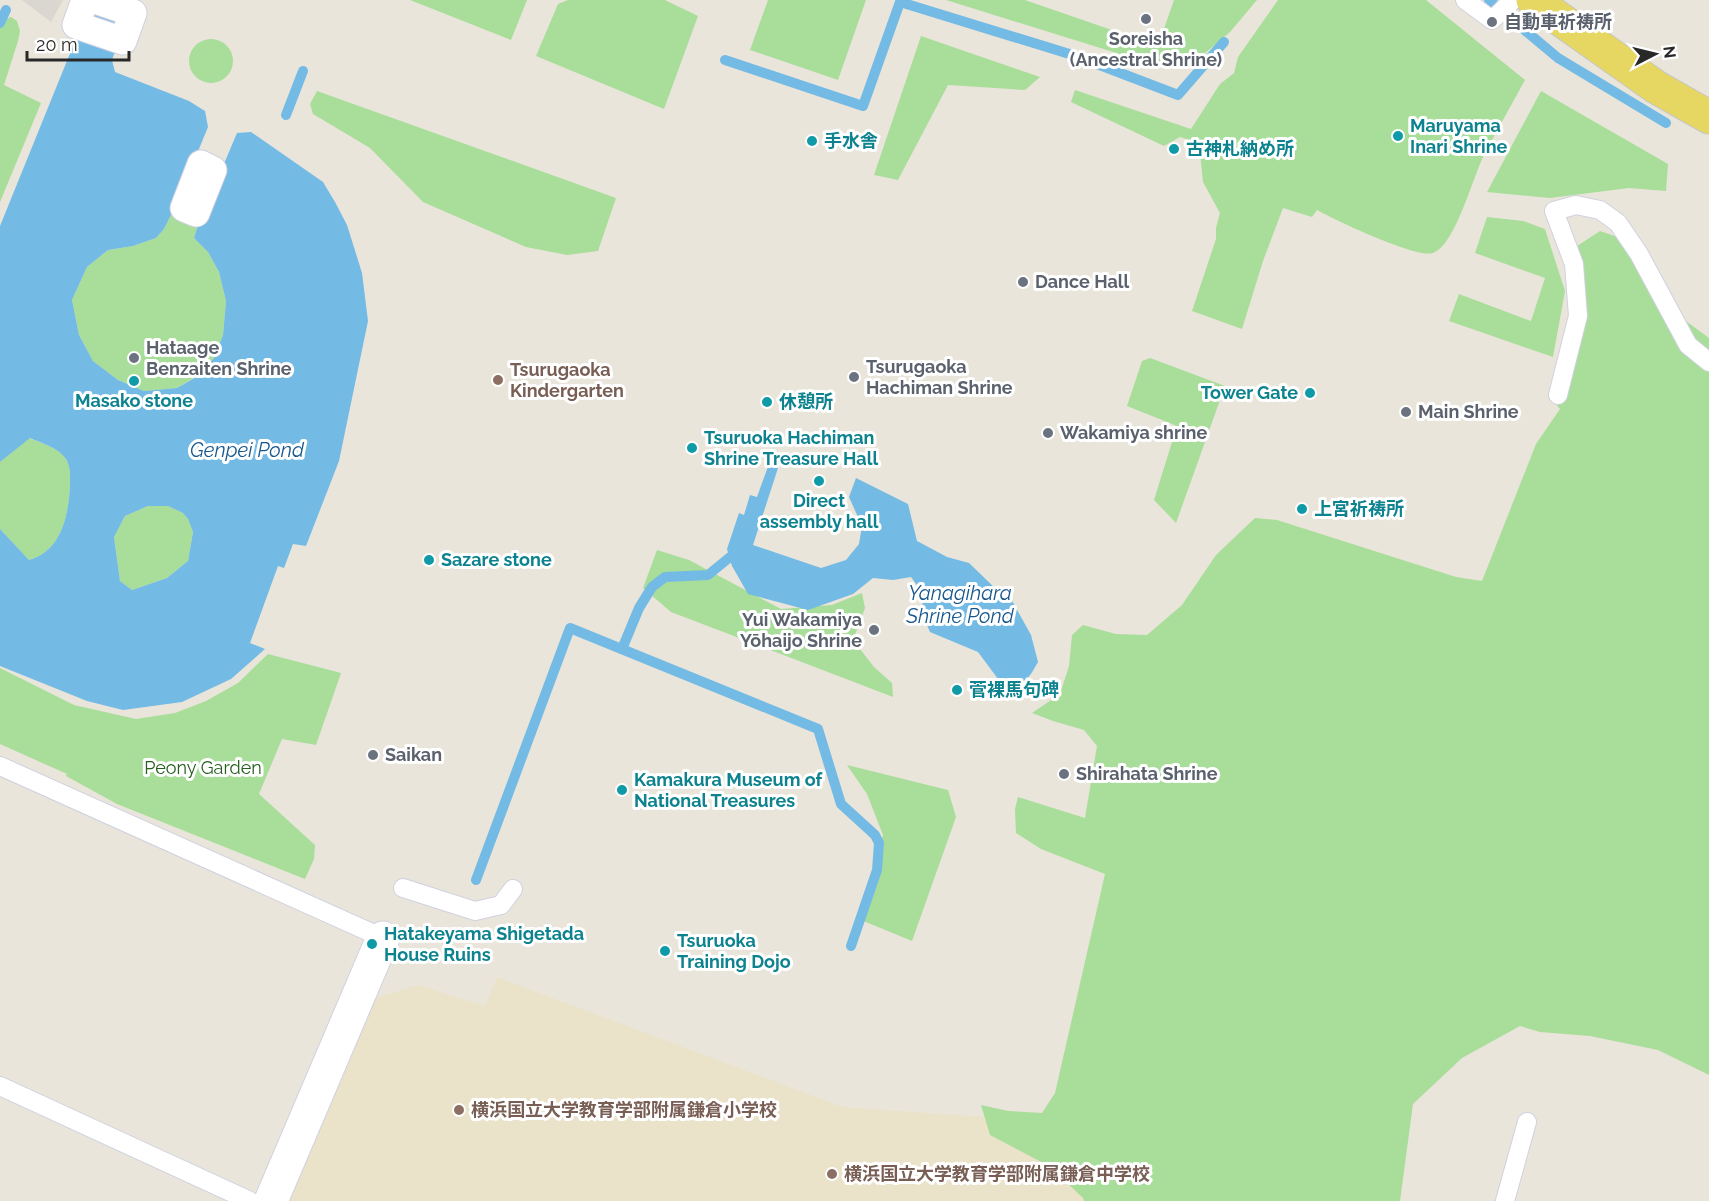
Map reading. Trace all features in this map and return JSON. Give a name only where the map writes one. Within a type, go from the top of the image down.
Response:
[{"type":"main road","points":[[1512,5],[1709,117]]},
{"type":"street","points":[[85,0],[76,25],[123,41],[133,13],[95,0]]},
{"type":"street","points":[[271,1201],[383,938]]},
{"type":"lane","points":[[1465,0],[1492,20],[1512,5]]},
{"type":"lane","points":[[1558,394],[1578,316],[1574,264],[1554,211],[1576,205],[1600,210],[1618,223],[1639,254],[1688,345],[1709,362]]},
{"type":"lane","points":[[2,771],[383,938]]},
{"type":"lane","points":[[403,888],[475,911],[501,905],[513,889]]},
{"type":"lane","points":[[0,1086],[250,1201]]},
{"type":"lane","points":[[1505,1201],[1527,1122]]},
{"type":"shaded area","points":[[22,0],[63,0],[51,22]]},
{"type":"shaded area","points":[[497,977],[843,1107],[1056,1122],[1096,1201],[286,1201],[366,1001],[418,985],[485,1006]]},
{"type":"green space","points":[[410,0],[527,0],[511,40]]},
{"type":"green space","points":[[568,0],[665,0],[698,16],[664,109],[536,56],[558,4]]},
{"type":"green space","points":[[768,0],[866,0],[838,80],[750,50]]},
{"type":"green space","points":[[946,0],[1025,0],[1158,46],[1174,0],[1257,0],[1230,32],[1196,61],[1171,66],[1155,65]]},
{"type":"green space","points":[[1278,0],[1426,0],[1525,80],[1480,163],[1456,224],[1441,247],[1433,253],[1411,250],[1394,245],[1317,210],[1312,217],[1283,208],[1263,261],[1242,329],[1192,311],[1216,239],[1220,213],[1203,182],[1199,143],[1180,137],[1164,146],[1071,102],[1075,90],[1191,129],[1220,84],[1234,73],[1238,57]]},
{"type":"green space","points":[[11,17],[17,21],[20,31],[4,85],[41,103],[0,202],[0,24]]},
{"type":"green space","points":[[921,36],[1040,77],[1025,90],[948,85],[898,180],[874,175]]},
{"type":"green space","points":[[211,39],[220,40],[227,45],[232,52],[232,70],[227,77],[220,82],[211,83],[202,82],[195,77],[190,70],[189,61],[190,52],[195,45],[202,40]]},
{"type":"green space","points":[[317,91],[616,198],[598,251],[567,255],[526,247],[423,202],[370,148],[313,114],[310,104]]},
{"type":"green space","points":[[1541,91],[1668,164],[1666,191],[1629,188],[1550,198],[1487,192]]},
{"type":"green space","points":[[174,209],[203,209],[194,238],[208,252],[219,272],[226,301],[223,335],[214,358],[197,376],[177,388],[144,391],[118,380],[93,361],[79,335],[72,300],[87,267],[108,250],[133,246],[156,238],[164,229]]},
{"type":"green space","points":[[1487,217],[1523,221],[1545,229],[1565,291],[1553,357],[1449,321],[1459,294],[1531,321],[1545,278],[1475,253]]},
{"type":"green space","points":[[1600,231],[1623,239],[1686,321],[1709,338],[1709,1075],[1658,1050],[1590,1036],[1540,1032],[1520,1026],[1462,1058],[1413,1104],[1400,1201],[1084,1201],[1049,1166],[990,1135],[981,1105],[1008,1111],[1042,1113],[1055,1093],[1105,874],[1041,849],[1016,833],[1015,809],[1018,797],[1085,818],[1097,746],[1084,730],[1032,713],[1060,694],[1069,666],[1072,635],[1083,625],[1116,634],[1147,635],[1182,605],[1216,555],[1255,518],[1277,520],[1456,577],[1482,581],[1536,444],[1560,409],[1548,395],[1573,316],[1565,254]]},
{"type":"green space","points":[[1150,358],[1225,386],[1176,523],[1154,500],[1177,426],[1127,406],[1142,361]]},
{"type":"green space","points":[[29,438],[63,455],[69,466],[70,480],[65,521],[56,541],[40,556],[29,560],[0,529],[0,462]]},
{"type":"green space","points":[[148,506],[168,506],[183,513],[188,519],[193,532],[188,561],[167,578],[132,590],[120,581],[114,537],[125,516]]},
{"type":"green space","points":[[657,550],[689,560],[781,609],[832,605],[862,593],[865,608],[853,640],[874,667],[892,683],[893,697],[671,612],[643,588]]},
{"type":"green space","name":"Peony Garden","points":[[268,654],[341,673],[316,745],[282,739],[259,794],[315,845],[314,859],[305,879],[117,804],[66,776],[67,774],[0,744],[0,668],[74,705],[136,719],[175,713],[206,701],[238,683]]},
{"type":"green space","points":[[847,765],[948,790],[956,817],[912,941],[861,920],[883,835],[867,794]]},
{"type":"water","name":"Genpei Pond","points":[[89,0],[133,0],[112,60],[115,72],[189,101],[205,111],[208,127],[192,166],[218,178],[237,133],[251,132],[323,182],[347,225],[362,273],[368,321],[339,461],[306,546],[293,544],[284,568],[278,566],[250,643],[265,649],[231,679],[182,702],[123,710],[87,701],[0,666],[0,529],[29,560],[49,549],[56,541],[65,521],[70,473],[63,455],[50,446],[30,438],[0,462],[0,226],[73,46]],"holes":[[[174,209],[203,209],[194,238],[208,252],[219,272],[226,301],[223,335],[214,358],[198,376],[177,388],[144,391],[118,380],[93,361],[79,335],[72,300],[87,267],[108,250],[133,246],[156,238],[164,229]],[[148,506],[168,506],[183,513],[188,519],[193,532],[188,561],[167,578],[132,590],[120,581],[114,537],[125,516]]]},
{"type":"water","name":"Yanagihara Shrine Pond","points":[[770,461],[779,465],[753,545],[821,568],[846,560],[859,544],[862,526],[849,497],[856,478],[908,504],[917,541],[947,557],[969,563],[999,592],[1011,599],[1031,635],[1038,662],[1028,677],[1021,683],[1004,687],[978,652],[930,632],[923,616],[922,592],[911,577],[893,580],[873,578],[853,594],[808,610],[748,594],[732,566],[727,549],[739,513],[744,515],[750,495],[757,497]]},
{"type":"waterway","points":[[1489,0],[1558,58],[1666,123]]},
{"type":"waterway","points":[[725,60],[863,106],[900,2],[1076,56],[1178,95],[1224,42]]},
{"type":"waterway","points":[[0,23],[6,10]]},
{"type":"waterway","points":[[286,115],[303,71]]},
{"type":"waterway","points":[[622,649],[639,608],[652,587],[665,577],[708,575],[730,557]]},
{"type":"waterway","points":[[476,880],[570,628],[818,729],[841,804],[875,835],[879,843],[877,870],[851,946]]},
{"type":"place","name":"Soreisha (Ancestral Shrine)","points":[[1146,19]]},
{"type":"place","name":"自動車祈祷所","points":[[1492,22]]},
{"type":"place","name":"Maruyama Inari Shrine","points":[[1398,136]]},
{"type":"place","name":"手水舎","points":[[812,141]]},
{"type":"place","name":"古神札納め所","points":[[1174,149]]},
{"type":"place","name":"Dance Hall","points":[[1023,282]]},
{"type":"place","name":"Hataage Benzaiten Shrine","points":[[134,358]]},
{"type":"place","name":"Tsurugaoka Hachiman Shrine","points":[[854,377]]},
{"type":"place","name":"Tsurugaoka Kindergarten","points":[[498,380]]},
{"type":"place","name":"Masako stone","points":[[134,381]]},
{"type":"place","name":"Tower Gate","points":[[1310,393]]},
{"type":"place","name":"休憩所","points":[[767,402]]},
{"type":"place","name":"Main Shrine","points":[[1406,412]]},
{"type":"place","name":"Wakamiya shrine","points":[[1048,433]]},
{"type":"place","name":"Tsuruoka Hachiman Shrine Treasure Hall","points":[[692,448]]},
{"type":"place","name":"Direct assembly hall","points":[[819,481]]},
{"type":"place","name":"上宮祈祷所","points":[[1302,509]]},
{"type":"place","name":"Sazare stone","points":[[429,560]]},
{"type":"place","name":"Yui Wakamiya Yōhaijo Shrine","points":[[874,630]]},
{"type":"place","name":"菅裸馬句碑","points":[[957,690]]},
{"type":"place","name":"Saikan","points":[[373,755]]},
{"type":"place","name":"Shirahata Shrine","points":[[1064,774]]},
{"type":"place","name":"Kamakura Museum of National Treasures","points":[[622,790]]},
{"type":"place","name":"Hatakeyama Shigetada House Ruins","points":[[372,944]]},
{"type":"place","name":"Tsuruoka Training Dojo","points":[[665,951]]},
{"type":"place","name":"横浜国立大学教育学部附属鎌倉小学校","points":[[459,1110]]},
{"type":"place","name":"横浜国立大学教育学部附属鎌倉中学校","points":[[832,1174]]}]
